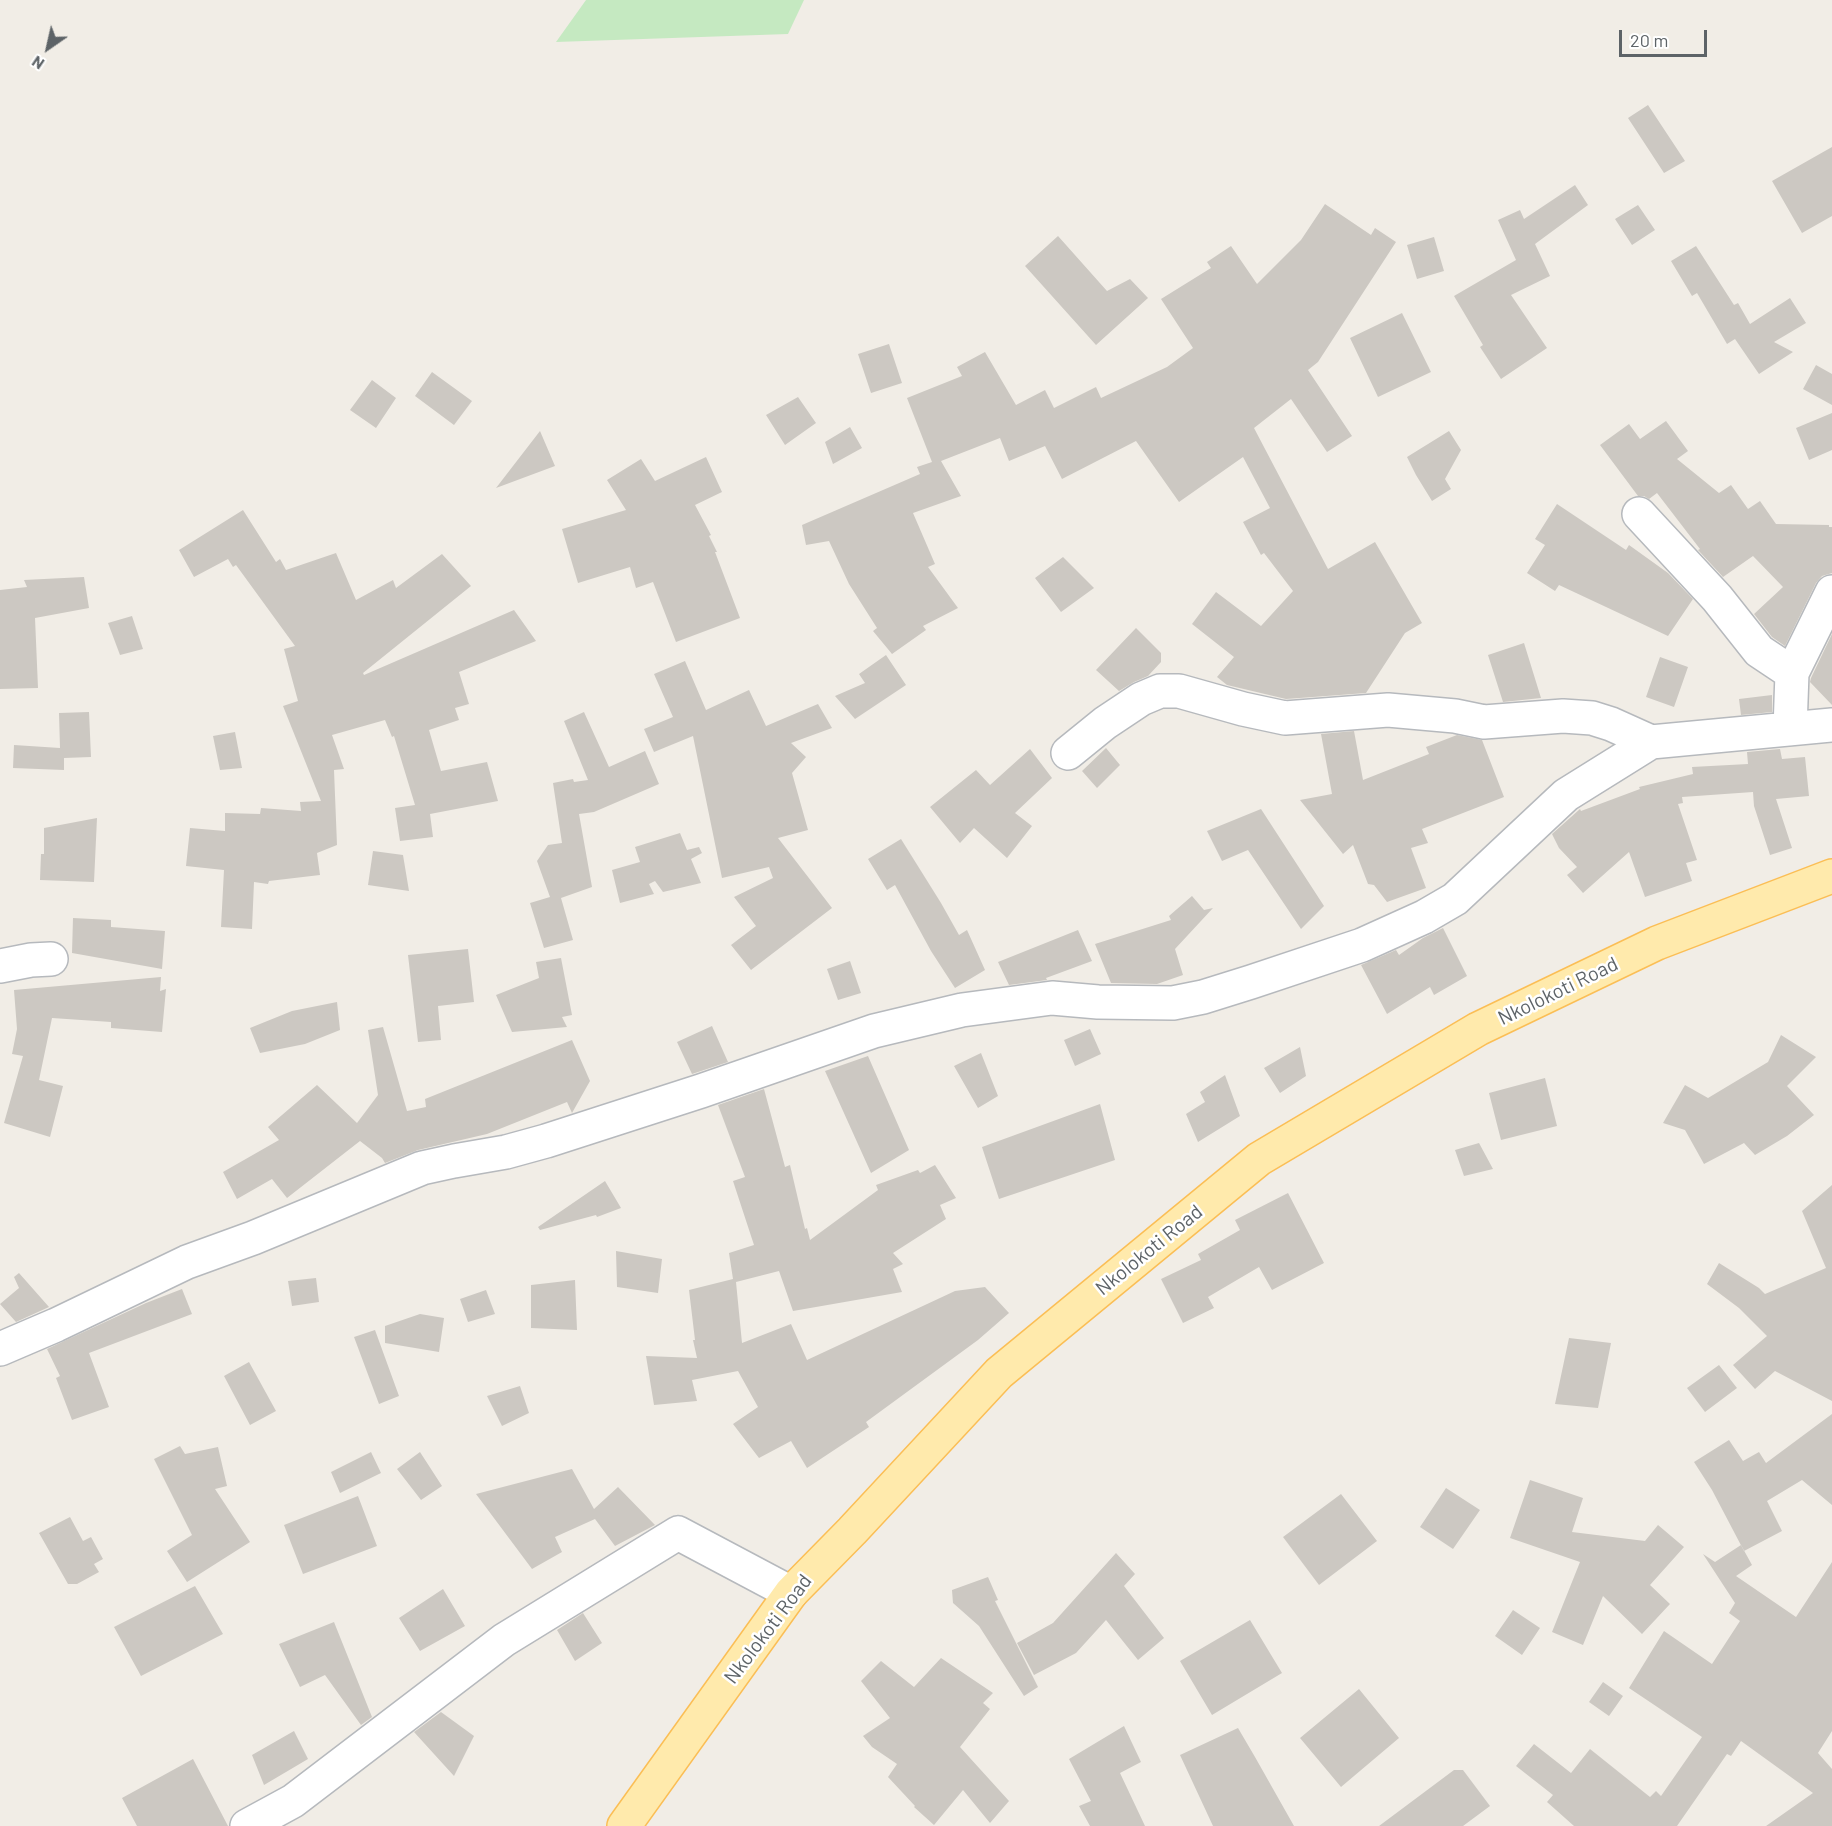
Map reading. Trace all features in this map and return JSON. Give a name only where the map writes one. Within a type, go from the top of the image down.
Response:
[{"type":"main road","name":"Nkolokoti Road","points":[[624,1826],[790,1593],[860,1522],[999,1373],[1259,1159],[1478,1029],[1657,943],[1832,876]]},
{"type":"street","points":[[1639,514],[1717,598],[1759,651],[1792,673]]},
{"type":"street","points":[[1790,729],[1792,673],[1832,592]]},
{"type":"street","points":[[1068,753],[1105,723],[1141,699],[1160,691],[1179,691],[1285,718],[1388,710],[1455,716],[1484,722],[1563,716],[1592,718],[1651,742]]},
{"type":"street","points":[[0,1349],[56,1325],[187,1262],[422,1168],[506,1152],[546,1141],[683,1098],[874,1031],[962,1010],[1052,999],[1173,1003],[1241,985],[1362,945],[1424,917],[1455,900],[1566,795],[1651,742],[1832,725]]},
{"type":"street","points":[[0,966],[51,959]]},
{"type":"street","points":[[247,1826],[293,1801],[504,1640],[678,1533],[790,1593]]},
{"type":"green space","points":[[586,0],[804,0],[788,34],[556,42]]},
{"type":"building","points":[[1648,105],[1685,161],[1664,173],[1628,118]]},
{"type":"building","points":[[1832,147],[1832,216],[1802,233],[1772,181]]},
{"type":"building","points":[[1575,185],[1588,205],[1535,244],[1550,276],[1511,295],[1547,348],[1501,379],[1480,347],[1483,345],[1454,296],[1516,260],[1498,220],[1520,210],[1524,219]]},
{"type":"building","points":[[1325,204],[1371,235],[1375,228],[1396,242],[1318,362],[1308,370],[1352,436],[1327,452],[1291,399],[1254,428],[1328,569],[1375,542],[1422,623],[1405,633],[1366,693],[1286,699],[1227,685],[1217,677],[1234,657],[1192,624],[1216,592],[1261,626],[1293,591],[1264,553],[1261,555],[1243,522],[1270,508],[1243,457],[1179,502],[1136,441],[1062,479],[1045,446],[1009,461],[1000,438],[941,461],[961,496],[913,513],[935,564],[928,567],[958,608],[923,626],[926,630],[892,654],[873,631],[877,628],[849,584],[829,541],[806,545],[802,525],[920,474],[917,467],[932,462],[907,398],[962,376],[957,367],[985,352],[1016,405],[1045,390],[1054,408],[1096,387],[1101,398],[1167,367],[1193,348],[1161,299],[1211,268],[1207,262],[1231,246],[1257,284],[1301,240]]},
{"type":"building","points":[[1638,205],[1655,230],[1632,245],[1615,219]]},
{"type":"building","points":[[1058,236],[1107,291],[1130,279],[1148,298],[1096,345],[1025,266]]},
{"type":"building","points":[[1434,237],[1444,271],[1417,279],[1407,245]]},
{"type":"building","points":[[1696,246],[1734,305],[1738,303],[1750,324],[1790,298],[1806,323],[1774,342],[1793,352],[1759,374],[1735,339],[1727,344],[1697,293],[1692,296],[1671,261]]},
{"type":"building","points":[[1402,313],[1431,372],[1378,397],[1350,338]]},
{"type":"building","points":[[889,344],[902,383],[871,393],[858,354]]},
{"type":"building","points":[[1816,365],[1832,374],[1832,405],[1803,389]]},
{"type":"building","points":[[432,372],[472,401],[454,425],[415,396]]},
{"type":"building","points":[[372,380],[396,398],[376,428],[350,410]]},
{"type":"building","points":[[798,397],[816,423],[785,445],[766,415]]},
{"type":"building","points":[[1832,413],[1832,450],[1809,460],[1796,428]]},
{"type":"building","points":[[1666,421],[1688,451],[1677,459],[1719,493],[1731,485],[1748,509],[1760,501],[1776,524],[1829,525],[1832,527],[1832,573],[1822,576],[1816,583],[1785,646],[1772,637],[1754,614],[1783,587],[1753,556],[1723,577],[1698,550],[1700,549],[1657,493],[1649,499],[1638,496],[1600,445],[1629,424],[1640,439]]},
{"type":"building","points":[[850,427],[862,448],[833,464],[825,442]]},
{"type":"building","points":[[540,431],[555,466],[496,488]]},
{"type":"building","points":[[1449,431],[1461,450],[1445,479],[1451,489],[1432,501],[1407,457]]},
{"type":"building","points":[[706,457],[722,492],[695,505],[711,535],[709,536],[717,552],[715,552],[740,618],[676,642],[653,582],[636,588],[630,567],[578,583],[562,529],[626,510],[607,480],[641,459],[655,481]]},
{"type":"building","points":[[1557,504],[1626,550],[1629,545],[1668,573],[1693,599],[1668,636],[1559,585],[1555,591],[1527,573],[1545,545],[1535,539]]},
{"type":"building","points":[[243,510],[276,562],[280,559],[286,570],[336,553],[356,600],[393,580],[396,588],[442,554],[471,586],[363,673],[364,675],[514,610],[536,641],[459,672],[469,704],[455,708],[459,720],[429,730],[441,771],[487,762],[498,801],[430,814],[433,837],[400,841],[395,808],[415,805],[394,736],[392,737],[385,720],[332,735],[344,769],[334,770],[337,845],[317,853],[320,875],[269,881],[268,884],[254,882],[252,929],[221,927],[224,870],[186,866],[190,828],[225,831],[225,813],[260,814],[261,808],[301,811],[300,802],[321,801],[283,706],[298,701],[284,649],[295,646],[236,565],[233,567],[228,559],[194,577],[179,550]]},
{"type":"building","points":[[1063,557],[1094,588],[1061,612],[1035,578]]},
{"type":"building","points":[[84,577],[89,608],[35,618],[38,688],[0,689],[0,590],[27,587],[24,580]]},
{"type":"building","points":[[132,616],[143,649],[120,655],[108,623]]},
{"type":"building","points":[[1136,628],[1161,653],[1161,662],[1148,676],[1119,691],[1096,670]]},
{"type":"building","points":[[1832,634],[1832,705],[1810,682]]},
{"type":"building","points":[[1524,643],[1541,698],[1503,702],[1488,655]]},
{"type":"building","points":[[886,655],[906,685],[855,719],[835,696],[865,683],[859,674]]},
{"type":"building","points":[[1660,657],[1688,667],[1674,707],[1646,697]]},
{"type":"building","points":[[685,661],[706,710],[749,690],[766,726],[818,704],[832,728],[791,743],[806,757],[792,773],[808,830],[778,838],[832,908],[751,970],[731,945],[756,926],[734,897],[773,878],[769,867],[722,878],[693,736],[654,752],[644,729],[673,717],[654,674]]},
{"type":"building","points":[[1772,695],[1772,712],[1741,715],[1739,699]]},
{"type":"building","points":[[89,712],[91,757],[64,758],[64,770],[13,768],[14,745],[60,748],[59,713]]},
{"type":"building","points":[[584,712],[609,767],[645,751],[659,784],[594,812],[579,814],[592,887],[561,898],[573,940],[544,948],[530,903],[550,897],[537,861],[548,845],[562,843],[553,783],[573,779],[574,782],[588,780],[564,721]]},
{"type":"building","points":[[1354,731],[1363,780],[1429,754],[1426,747],[1457,735],[1482,740],[1504,797],[1422,829],[1428,843],[1411,848],[1426,888],[1387,902],[1374,885],[1368,884],[1353,845],[1343,854],[1300,800],[1332,794],[1321,734]]},
{"type":"building","points":[[235,732],[242,768],[220,770],[213,736]]},
{"type":"building","points":[[1106,748],[1120,765],[1097,788],[1082,771]]},
{"type":"building","points":[[1030,749],[1052,778],[1015,813],[1032,826],[1007,858],[974,828],[960,843],[930,807],[976,770],[990,785]]},
{"type":"building","points":[[1780,749],[1782,759],[1805,757],[1809,796],[1776,799],[1792,848],[1770,855],[1754,806],[1753,792],[1682,797],[1683,803],[1678,804],[1697,860],[1686,863],[1692,881],[1645,897],[1629,852],[1583,893],[1567,875],[1577,867],[1559,848],[1552,834],[1580,809],[1581,811],[1640,789],[1639,787],[1693,774],[1692,767],[1748,764],[1747,752]]},
{"type":"building","points":[[1261,809],[1324,906],[1301,929],[1248,850],[1222,861],[1207,831]]},
{"type":"building","points":[[97,818],[94,882],[40,880],[41,854],[44,854],[44,828]]},
{"type":"building","points":[[680,833],[687,850],[699,847],[702,853],[691,859],[701,883],[663,892],[655,881],[649,884],[654,894],[620,903],[612,870],[640,862],[635,847]]},
{"type":"building","points":[[901,839],[959,935],[967,930],[985,970],[955,988],[931,951],[895,885],[887,890],[868,859]]},
{"type":"building","points":[[373,851],[403,855],[409,891],[368,885]]},
{"type":"building","points":[[1192,896],[1204,910],[1213,908],[1175,949],[1183,975],[1157,984],[1111,983],[1095,944],[1171,920],[1169,916]]},
{"type":"building","points":[[73,918],[111,920],[111,927],[165,931],[162,969],[72,953]]},
{"type":"building","points":[[1443,928],[1467,976],[1434,995],[1430,987],[1387,1014],[1361,965],[1396,950],[1399,955],[1423,938]]},
{"type":"building","points":[[1078,930],[1092,961],[1046,978],[1047,980],[1009,985],[998,962]]},
{"type":"building","points":[[468,949],[474,1002],[438,1006],[441,1040],[418,1042],[408,955]]},
{"type":"building","points":[[561,958],[572,1015],[562,1017],[567,1027],[512,1032],[496,995],[539,978],[536,962]]},
{"type":"building","points":[[850,961],[861,993],[838,1000],[827,969]]},
{"type":"building","points":[[161,977],[160,991],[166,989],[162,1032],[111,1028],[111,1022],[52,1018],[39,1080],[63,1086],[50,1137],[4,1123],[23,1056],[12,1054],[17,1029],[14,990]]},
{"type":"building","points":[[337,1002],[340,1030],[305,1044],[260,1053],[250,1028],[292,1011]]},
{"type":"building","points":[[712,1026],[728,1062],[692,1074],[677,1042]]},
{"type":"building","points":[[383,1027],[407,1111],[426,1107],[425,1099],[572,1040],[590,1081],[572,1113],[567,1102],[487,1134],[418,1150],[385,1163],[360,1141],[287,1198],[272,1179],[237,1199],[223,1172],[279,1140],[268,1127],[317,1085],[357,1123],[378,1095],[368,1030]]},
{"type":"building","points":[[1090,1029],[1101,1054],[1075,1066],[1064,1040]]},
{"type":"building","points":[[1781,1035],[1816,1057],[1787,1086],[1814,1115],[1787,1136],[1755,1155],[1744,1143],[1704,1164],[1685,1130],[1663,1123],[1685,1085],[1708,1098],[1768,1062]]},
{"type":"building","points":[[1300,1047],[1306,1076],[1280,1093],[1264,1068]]},
{"type":"building","points":[[981,1053],[998,1096],[978,1108],[954,1066]]},
{"type":"building","points":[[868,1056],[909,1150],[871,1173],[825,1071]]},
{"type":"building","points":[[1225,1075],[1240,1116],[1198,1142],[1186,1114],[1205,1102],[1200,1092]]},
{"type":"building","points":[[1545,1078],[1557,1126],[1501,1140],[1489,1093]]},
{"type":"building","points":[[764,1089],[785,1167],[790,1165],[805,1229],[807,1228],[810,1240],[878,1190],[876,1185],[918,1170],[920,1173],[935,1165],[956,1198],[940,1205],[946,1219],[893,1253],[903,1264],[893,1269],[902,1292],[793,1311],[779,1271],[736,1282],[742,1343],[791,1324],[807,1360],[955,1291],[985,1287],[1009,1313],[978,1340],[866,1422],[869,1427],[807,1468],[791,1441],[759,1458],[733,1424],[758,1407],[738,1371],[692,1380],[697,1401],[654,1405],[646,1356],[697,1358],[693,1340],[695,1340],[689,1290],[733,1279],[729,1253],[754,1245],[733,1181],[745,1177],[718,1105]]},
{"type":"building","points":[[1100,1104],[1115,1160],[999,1199],[982,1147]]},
{"type":"building","points":[[1479,1143],[1493,1169],[1464,1176],[1455,1150]]},
{"type":"building","points":[[605,1181],[621,1208],[597,1217],[596,1215],[540,1230],[538,1227]]},
{"type":"building","points":[[1832,1185],[1832,1401],[1775,1371],[1755,1389],[1733,1365],[1767,1336],[1739,1308],[1707,1284],[1719,1263],[1765,1294],[1826,1268],[1802,1211]]},
{"type":"building","points":[[1288,1193],[1324,1263],[1272,1290],[1259,1267],[1208,1297],[1214,1308],[1183,1323],[1161,1279],[1201,1260],[1198,1254],[1240,1230],[1235,1220]]},
{"type":"building","points":[[616,1251],[662,1259],[658,1293],[617,1287]]},
{"type":"building","points":[[19,1273],[49,1307],[16,1322],[0,1304],[19,1288],[14,1277]]},
{"type":"building","points":[[316,1278],[319,1302],[292,1306],[288,1281]]},
{"type":"building","points":[[575,1280],[577,1330],[531,1328],[531,1285]]},
{"type":"building","points":[[182,1289],[192,1314],[89,1353],[109,1407],[72,1420],[56,1378],[60,1376],[47,1349],[146,1303]]},
{"type":"building","points":[[486,1290],[495,1314],[468,1322],[460,1299]]},
{"type":"building","points":[[420,1314],[444,1318],[439,1352],[385,1343],[385,1326]]},
{"type":"building","points":[[375,1330],[399,1396],[379,1404],[354,1337]]},
{"type":"building","points":[[1569,1338],[1611,1343],[1598,1408],[1555,1404]]},
{"type":"building","points":[[249,1362],[276,1411],[250,1425],[224,1376]]},
{"type":"building","points":[[1719,1365],[1737,1388],[1705,1412],[1687,1388]]},
{"type":"building","points":[[520,1386],[529,1413],[502,1426],[487,1396]]},
{"type":"building","points":[[1832,1414],[1832,1505],[1802,1480],[1767,1501],[1782,1531],[1744,1551],[1712,1490],[1694,1462],[1729,1440],[1743,1461],[1759,1452],[1766,1463]]},
{"type":"building","points":[[180,1446],[185,1454],[218,1447],[227,1486],[215,1489],[250,1542],[187,1582],[167,1551],[192,1535],[154,1459]]},
{"type":"building","points":[[371,1452],[381,1473],[340,1493],[331,1472]]},
{"type":"building","points":[[420,1452],[442,1486],[421,1500],[397,1469]]},
{"type":"building","points":[[572,1469],[594,1509],[618,1487],[655,1525],[615,1546],[595,1519],[555,1537],[562,1552],[532,1569],[476,1494]]},
{"type":"building","points":[[1530,1480],[1583,1498],[1572,1532],[1645,1541],[1658,1525],[1684,1547],[1650,1585],[1670,1604],[1642,1634],[1603,1596],[1583,1645],[1552,1632],[1580,1562],[1510,1538]]},
{"type":"building","points":[[1446,1488],[1480,1510],[1453,1549],[1420,1527]]},
{"type":"building","points":[[1341,1494],[1377,1541],[1319,1585],[1283,1537]]},
{"type":"building","points":[[358,1496],[377,1546],[303,1574],[284,1525]]},
{"type":"building","points":[[70,1517],[83,1541],[91,1537],[103,1559],[94,1564],[99,1572],[77,1584],[68,1584],[39,1533]]},
{"type":"building","points":[[1741,1545],[1752,1565],[1736,1576],[1796,1617],[1832,1562],[1832,1731],[1818,1753],[1832,1769],[1832,1826],[1766,1826],[1813,1793],[1741,1741],[1731,1756],[1727,1754],[1677,1826],[1574,1826],[1547,1802],[1553,1795],[1516,1766],[1534,1744],[1571,1773],[1590,1749],[1650,1797],[1656,1791],[1661,1796],[1702,1737],[1629,1688],[1664,1631],[1712,1664],[1740,1621],[1729,1613],[1735,1603],[1703,1554],[1715,1562]]},
{"type":"building","points":[[1116,1553],[1135,1574],[1124,1586],[1164,1638],[1138,1660],[1106,1620],[1076,1653],[1034,1675],[1017,1643],[1053,1623]]},
{"type":"building","points":[[988,1577],[998,1600],[995,1601],[1038,1687],[1024,1696],[979,1626],[953,1603],[952,1590]]},
{"type":"building","points":[[195,1586],[223,1634],[141,1676],[114,1627]]},
{"type":"building","points":[[443,1589],[465,1626],[420,1651],[399,1618]]},
{"type":"building","points":[[1513,1610],[1540,1628],[1522,1655],[1495,1636]]},
{"type":"building","points":[[583,1613],[602,1643],[575,1661],[557,1630]]},
{"type":"building","points":[[1250,1620],[1282,1673],[1212,1715],[1180,1661]]},
{"type":"building","points":[[334,1622],[372,1717],[361,1725],[325,1675],[300,1687],[279,1644]]},
{"type":"building","points":[[941,1658],[993,1693],[983,1703],[990,1709],[960,1747],[1009,1801],[990,1823],[963,1790],[934,1825],[914,1807],[888,1777],[897,1764],[872,1747],[863,1736],[890,1718],[861,1681],[881,1661],[914,1687]]},
{"type":"building","points":[[1603,1682],[1623,1696],[1609,1716],[1589,1702]]},
{"type":"building","points":[[1359,1689],[1399,1738],[1341,1787],[1300,1738]]},
{"type":"building","points":[[441,1712],[474,1736],[454,1776],[414,1732]]},
{"type":"building","points":[[1124,1726],[1141,1762],[1120,1773],[1145,1826],[1090,1826],[1079,1806],[1091,1801],[1069,1759]]},
{"type":"building","points":[[1238,1728],[1294,1826],[1213,1826],[1180,1755]]},
{"type":"building","points":[[294,1731],[308,1759],[264,1785],[252,1755]]},
{"type":"building","points":[[193,1759],[228,1826],[137,1826],[122,1798]]},
{"type":"building","points":[[1454,1770],[1463,1770],[1490,1806],[1463,1826],[1379,1826]]}]
